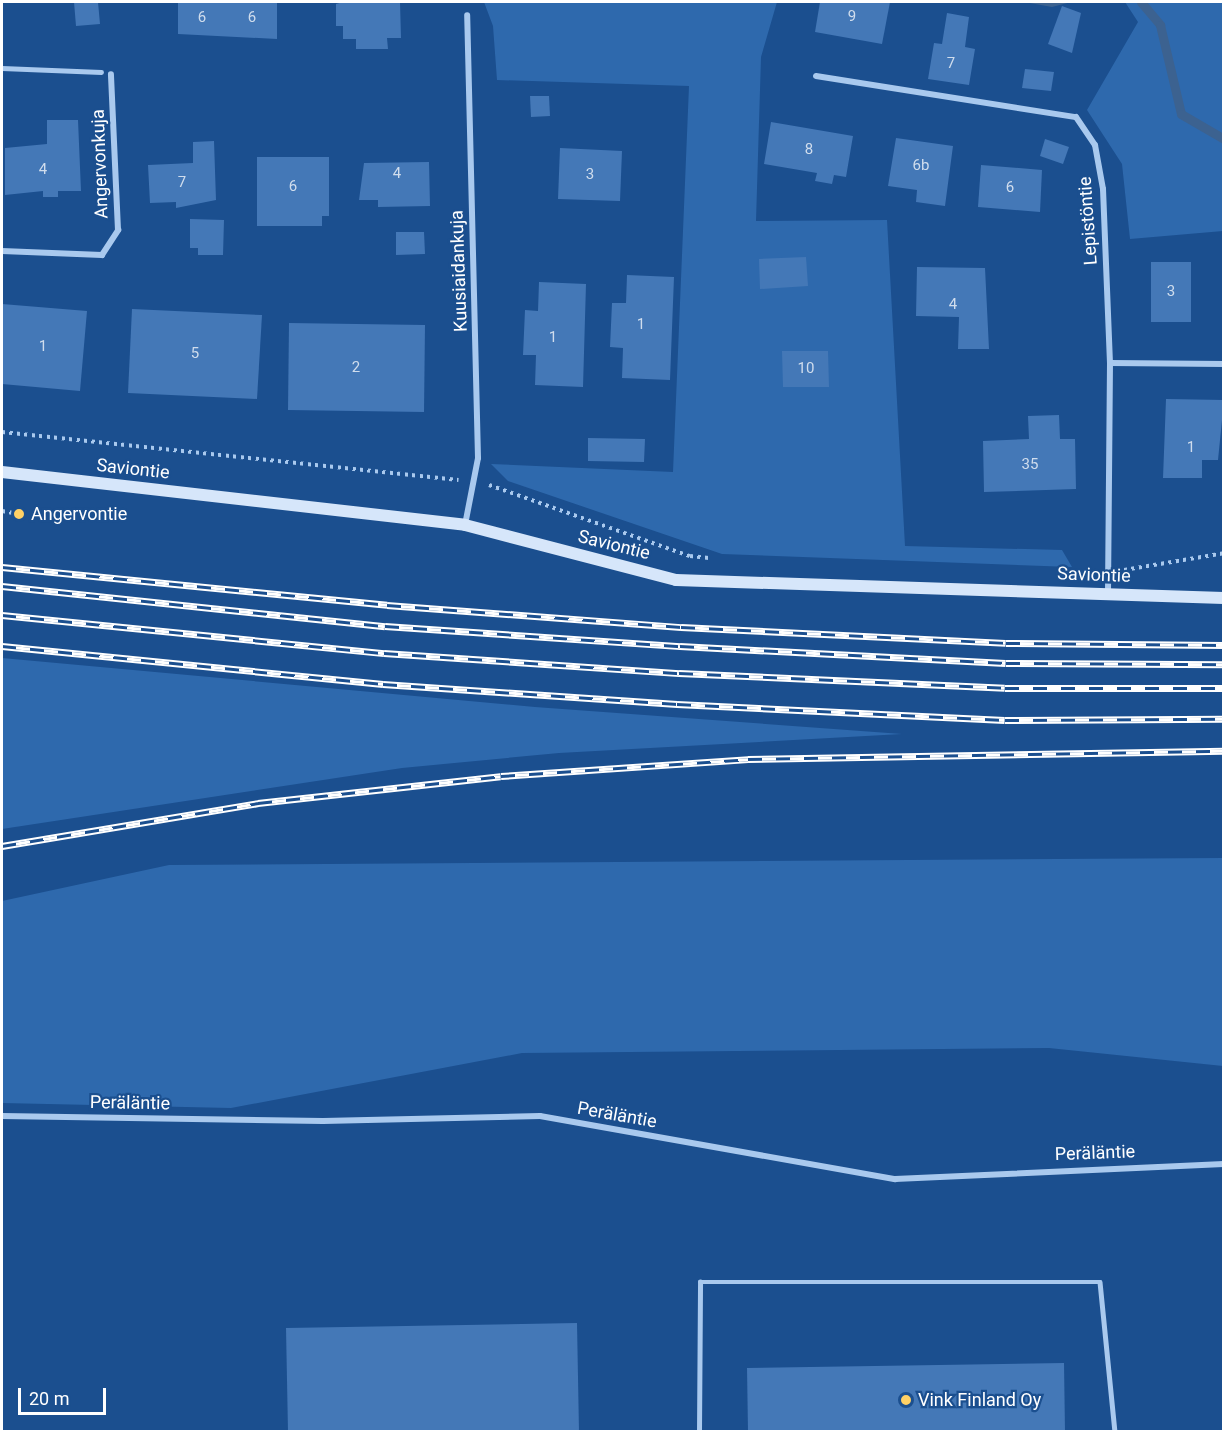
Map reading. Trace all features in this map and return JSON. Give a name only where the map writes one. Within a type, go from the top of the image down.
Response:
[{"type":"main road","name":"Saviontie","points":[[2,472],[465,525],[676,580],[1224,598]]},
{"type":"street","name":"Kuusiaidankuja","points":[[465,525],[476,482],[467,15]]},
{"type":"street","name":"Angervonkuja","points":[[2,251],[102,255],[118,230],[111,74]]},
{"type":"street","name":"Lepistöntie","points":[[816,76],[1076,117],[1095,145],[1103,189],[1110,363],[1108,593]]},
{"type":"street","points":[[1110,363],[1224,364]]},
{"type":"street","name":"Peräläntie","points":[[2,1116],[323,1121],[540,1116],[895,1179],[1224,1164]]},
{"type":"lane","points":[[2,68],[101,72]]},
{"type":"lane","points":[[699,1431],[700,1282],[1100,1282],[1115,1431]]},
{"type":"path","name":"Saviontie","points":[[2,432],[476,482],[518,492],[690,556]]},
{"type":"path","points":[[2,511],[19,514]]},
{"type":"path","name":"Saviontie","points":[[1139,570],[1224,553]]},
{"type":"shaded area","points":[[484,2],[777,2],[761,57],[756,221],[887,220],[905,546],[1062,550],[1072,567],[722,554],[508,481],[491,464],[673,472],[689,86],[497,80],[493,26]]},
{"type":"shaded area","points":[[1024,2],[1071,2],[1052,7]]},
{"type":"shaded area","points":[[1125,2],[1223,2],[1223,231],[1130,239],[1122,164],[1087,110],[1138,22]]},
{"type":"shaded area","points":[[2,658],[535,707],[902,734],[559,753],[402,768],[2,829]]},
{"type":"shaded area","points":[[1223,858],[1223,1066],[1049,1048],[522,1053],[231,1108],[2,1103],[2,901],[169,865]]},
{"type":"building","points":[[74,2],[98,2],[100,24],[76,26]]},
{"type":"building","points":[[178,2],[277,2],[277,39],[178,34]]},
{"type":"building","points":[[400,2],[401,38],[387,38],[388,49],[356,49],[356,39],[343,39],[343,26],[336,26],[336,4]]},
{"type":"building","points":[[820,2],[890,2],[882,44],[815,32]]},
{"type":"building","points":[[1062,6],[1081,13],[1072,53],[1048,44]]},
{"type":"building","points":[[947,13],[969,17],[965,47],[975,49],[969,85],[928,79],[934,43],[942,44]]},
{"type":"building","points":[[1025,69],[1054,72],[1051,91],[1022,88]]},
{"type":"building","points":[[530,96],[549,96],[550,116],[531,117]]},
{"type":"building","points":[[47,120],[78,120],[81,191],[58,191],[58,197],[43,197],[43,191],[5,195],[5,148],[47,144]]},
{"type":"building","points":[[771,122],[853,136],[846,177],[834,175],[832,184],[815,181],[817,173],[764,164]]},
{"type":"building","points":[[896,138],[953,146],[945,206],[916,202],[917,190],[888,186]]},
{"type":"building","points":[[1045,139],[1069,147],[1063,164],[1040,156]]},
{"type":"building","points":[[214,141],[216,200],[176,208],[176,202],[150,203],[148,165],[193,163],[193,142]]},
{"type":"building","points":[[560,148],[622,151],[620,201],[558,199]]},
{"type":"building","points":[[257,157],[329,157],[329,216],[322,216],[322,226],[257,226]]},
{"type":"building","points":[[429,162],[430,206],[378,207],[378,200],[359,200],[364,163]]},
{"type":"building","points":[[981,165],[1042,170],[1040,212],[978,207]]},
{"type":"building","points":[[190,219],[224,220],[223,255],[198,255],[198,248],[190,248]]},
{"type":"building","points":[[396,232],[424,232],[425,254],[396,255]]},
{"type":"building","points":[[806,257],[808,286],[760,289],[759,259]]},
{"type":"building","points":[[1151,262],[1191,262],[1191,322],[1151,322]]},
{"type":"building","points":[[917,267],[985,268],[989,349],[958,349],[959,317],[916,316]]},
{"type":"building","points":[[627,275],[674,277],[670,380],[622,378],[623,348],[610,347],[612,303],[626,303]]},
{"type":"building","points":[[539,282],[586,284],[583,387],[535,385],[536,355],[523,355],[525,310],[538,311]]},
{"type":"building","points":[[2,304],[87,311],[80,391],[2,384]]},
{"type":"building","points":[[132,309],[262,315],[257,399],[128,393]]},
{"type":"building","points":[[289,323],[425,325],[424,412],[288,410]]},
{"type":"building","points":[[782,351],[828,351],[829,387],[783,387]]},
{"type":"building","points":[[1166,399],[1224,400],[1218,460],[1202,460],[1202,478],[1163,478]]},
{"type":"building","points":[[1059,415],[1060,439],[1075,439],[1076,489],[984,492],[983,441],[1029,439],[1028,416]]},
{"type":"building","points":[[588,438],[645,439],[644,462],[588,461]]},
{"type":"building","points":[[577,1323],[579,1432],[288,1432],[286,1328]]},
{"type":"building","name":"Vink Finland Oy","points":[[1064,1363],[1065,1432],[748,1432],[747,1368]]},
{"type":"waterway","points":[[1141,2],[1160,25],[1181,114],[1224,139]]},
{"type":"railway","points":[[2,567],[387,605],[681,627],[1006,643],[1224,645]]},
{"type":"railway","points":[[2,586],[385,626],[680,646],[1006,663],[1224,664]]},
{"type":"railway","points":[[2,615],[384,653],[679,673],[1005,688],[1224,688]]},
{"type":"railway","points":[[2,646],[383,684],[677,704],[1005,720],[1224,719]]},
{"type":"railway","points":[[2,846],[258,803],[501,776],[748,759],[1224,751]]},
{"type":"place","name":"Angervontie","points":[[19,514]]},
{"type":"place","name":"Vink Finland Oy","points":[[906,1400]]}]
